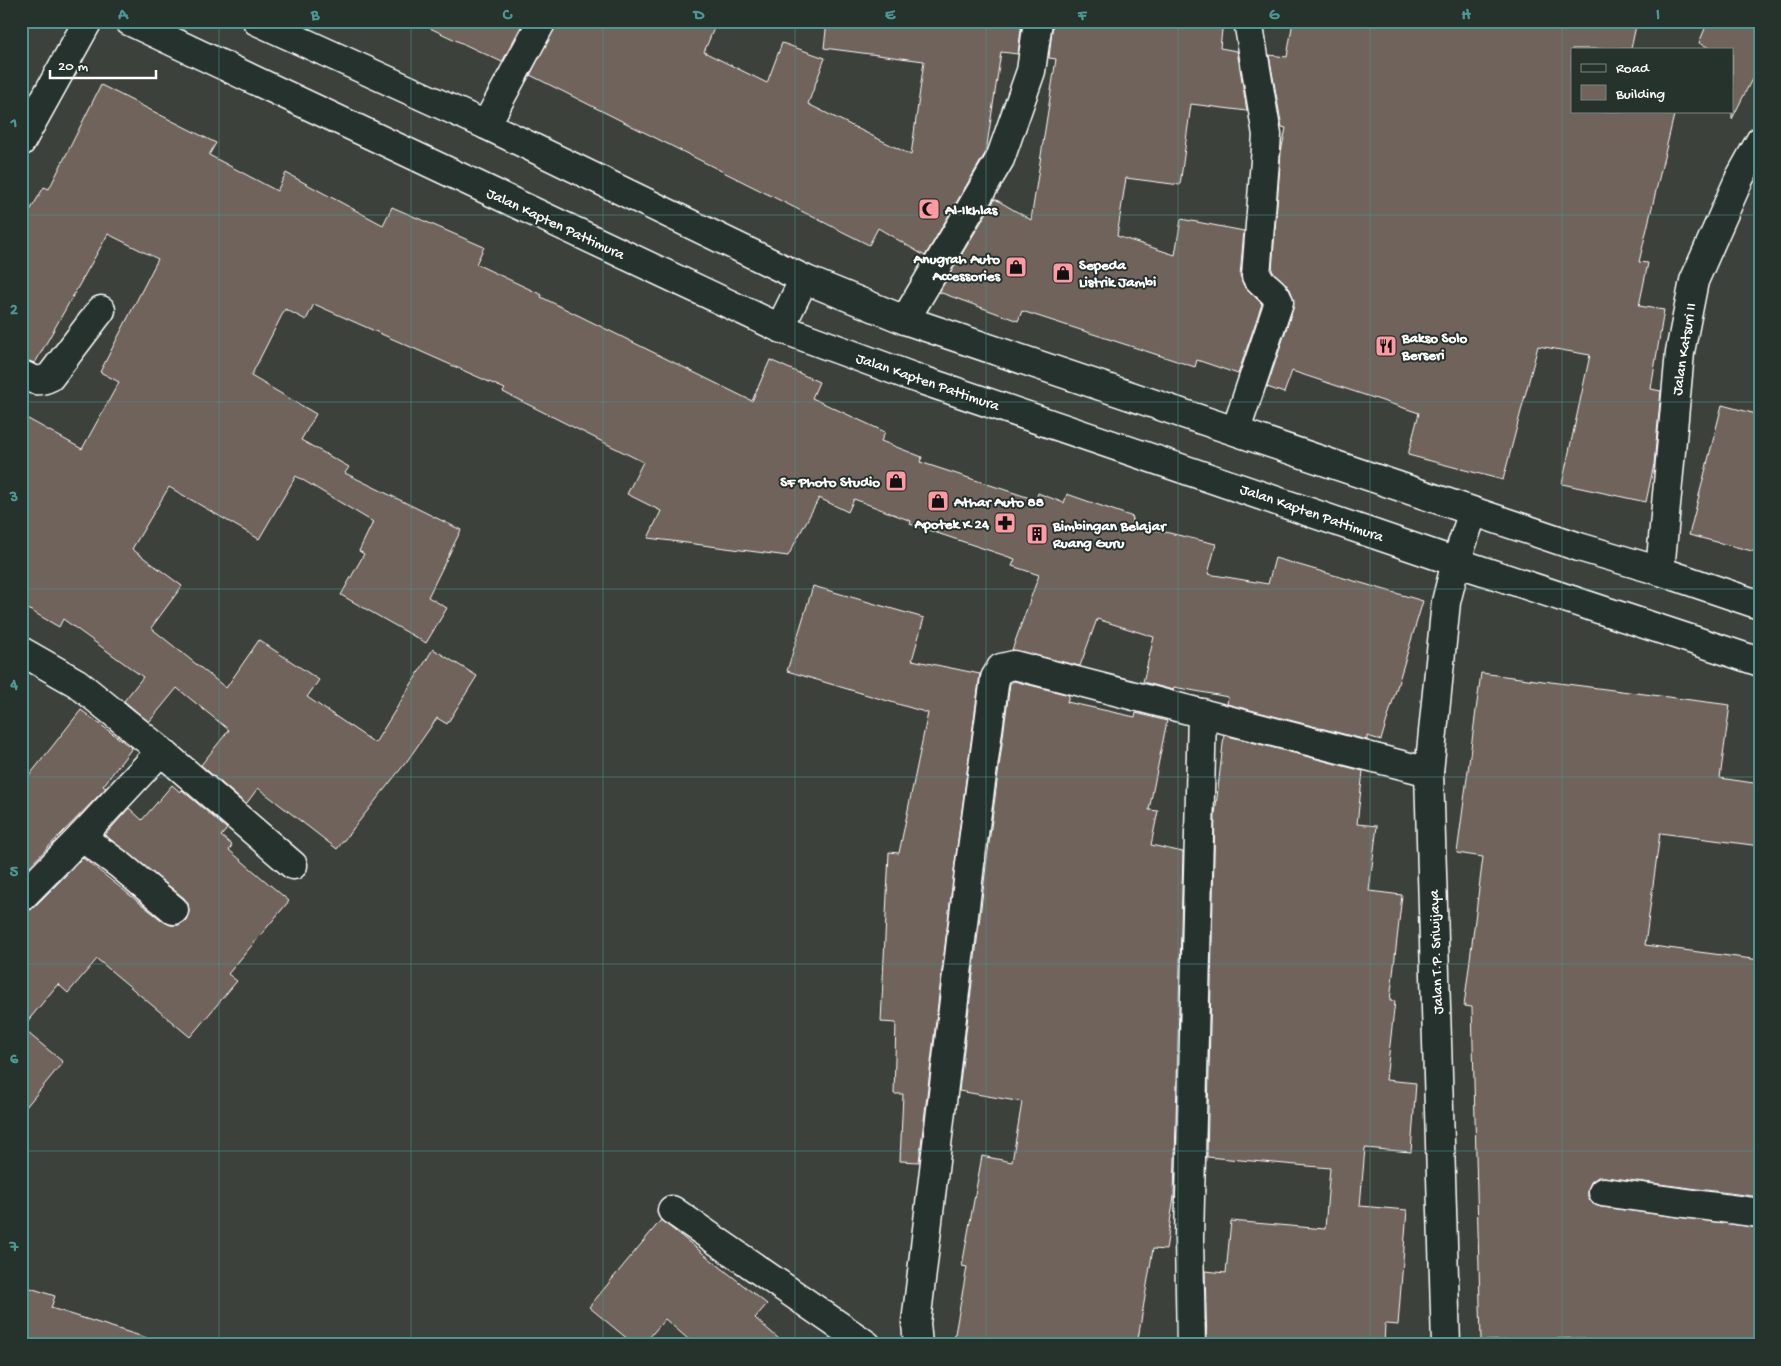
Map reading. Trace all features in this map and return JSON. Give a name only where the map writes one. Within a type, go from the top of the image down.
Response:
[{"type":"street","points":[[21,142],[88,21]]},
{"type":"street","name":"Jalan Kapten Pattimura","points":[[128,21],[780,328],[913,377],[1456,562],[1760,662]]},
{"type":"street","points":[[257,21],[486,125],[804,279],[905,320],[1236,430],[1473,512],[1660,571],[1760,605]]},
{"type":"street","points":[[486,125],[542,21]]},
{"type":"street","points":[[905,320],[1000,159],[1030,71],[1038,21]]},
{"type":"street","points":[[1236,430],[1279,302],[1276,294],[1261,283],[1256,276],[1267,135],[1248,21]]},
{"type":"street","name":"Jalan Katsuri II","points":[[1660,571],[1680,352],[1694,281],[1740,178],[1760,141]]},
{"type":"street","points":[[780,328],[804,279]]},
{"type":"street","points":[[21,374],[34,381],[41,381],[50,377],[101,310]]},
{"type":"street","name":"Jalan T.P. Sriwijaya","points":[[1446,1345],[1429,772],[1446,602],[1456,562],[1473,512]]},
{"type":"street","points":[[21,650],[77,683],[161,751],[293,865]]},
{"type":"street","points":[[918,1345],[916,1323],[943,1091],[995,678],[1001,668],[1014,665],[1429,772]]},
{"type":"street","points":[[1191,1345],[1189,1238],[1202,713]]},
{"type":"street","points":[[21,898],[161,751]]},
{"type":"street","points":[[81,837],[120,865],[174,910]]},
{"type":"street","points":[[1603,1192],[1760,1213]]},
{"type":"street","points":[[672,1210],[867,1345]]},
{"type":"building","points":[[415,21],[524,21],[502,62]]},
{"type":"building","points":[[558,21],[717,21],[704,52],[767,83],[782,43],[825,58],[808,104],[911,155],[924,61],[824,48],[827,21],[1022,21],[1018,54],[1001,52],[986,152],[925,256],[878,228],[869,245],[530,75]]},
{"type":"building","points":[[1053,21],[1223,21],[1220,48],[1237,51],[1247,111],[1191,104],[1180,185],[1126,178],[1117,236],[1175,255],[1181,219],[1244,231],[1240,275],[1244,286],[1262,304],[1238,374],[1197,360],[1195,367],[1022,311],[1018,321],[939,292],[995,199],[1031,220],[1056,59],[1049,58]]},
{"type":"building","points":[[1293,21],[1637,21],[1631,48],[1571,48],[1571,112],[1675,112],[1639,262],[1648,263],[1639,306],[1664,310],[1651,389],[1661,391],[1654,464],[1646,502],[1562,484],[1590,355],[1538,346],[1503,480],[1408,455],[1419,413],[1292,371],[1284,393],[1267,387],[1294,306],[1290,289],[1272,271],[1281,152],[1286,128],[1282,127],[1269,55],[1287,57]]},
{"type":"building","points":[[1708,21],[1745,21],[1760,28],[1760,63],[1732,119],[1732,112],[1734,112],[1734,48],[1710,48],[1699,43]]},
{"type":"building","points":[[101,85],[216,143],[209,155],[277,191],[286,173],[383,225],[392,207],[484,247],[476,264],[542,295],[541,297],[752,401],[770,360],[819,382],[812,398],[885,432],[881,441],[922,457],[920,462],[1036,500],[1038,493],[1064,503],[1067,494],[1133,517],[1131,524],[1216,544],[1208,574],[1268,584],[1275,558],[1423,601],[1381,740],[1367,736],[1367,740],[1227,704],[1228,697],[1174,687],[1173,690],[1143,682],[1154,637],[1097,619],[1080,666],[1012,650],[1039,575],[1012,566],[1015,559],[910,524],[911,521],[854,499],[848,512],[819,498],[788,556],[648,538],[661,511],[627,494],[643,462],[503,392],[505,389],[314,304],[306,320],[285,309],[251,376],[316,414],[301,440],[349,467],[345,473],[461,530],[428,597],[447,608],[426,643],[341,595],[364,554],[359,551],[373,522],[296,476],[259,539],[169,487],[132,549],[182,586],[151,628],[226,688],[259,640],[319,680],[307,697],[375,743],[433,649],[477,676],[447,724],[437,718],[407,761],[337,849],[258,788],[246,804],[201,765],[229,730],[177,688],[149,722],[124,701],[143,677],[63,619],[59,627],[21,605],[21,415],[82,449],[119,382],[100,372],[158,259],[108,234],[35,363],[21,359],[21,226],[44,187],[49,189]]},
{"type":"building","points":[[1722,405],[1760,415],[1760,553],[1689,535]]},
{"type":"building","points":[[813,586],[924,618],[912,660],[980,674],[919,1162],[900,1161],[903,1094],[894,1094],[896,1023],[881,1022],[889,852],[899,853],[928,713],[787,671]]},
{"type":"building","points":[[1481,673],[1730,705],[1720,778],[1760,784],[1760,846],[1660,833],[1645,945],[1760,960],[1760,1197],[1598,1177],[1591,1182],[1588,1197],[1593,1204],[1601,1207],[1760,1228],[1760,1345],[1584,1345],[1585,1338],[1481,1341],[1472,1007],[1464,1006],[1483,857],[1457,853]]},
{"type":"building","points":[[1014,681],[1069,695],[1067,702],[1135,717],[1136,713],[1167,721],[1149,810],[1158,811],[1151,845],[1183,852],[1174,1196],[1166,1250],[1153,1249],[1137,1345],[953,1345],[967,1267],[962,1266],[982,1156],[1012,1162],[1022,1102],[959,1091],[1010,683]]},
{"type":"building","points":[[81,710],[132,748],[103,786],[106,788],[21,875],[21,786]]},
{"type":"building","points":[[1224,735],[1363,771],[1357,824],[1377,826],[1369,891],[1402,895],[1390,1001],[1395,1001],[1386,1080],[1416,1083],[1411,1152],[1365,1148],[1360,1206],[1407,1210],[1398,1325],[1385,1324],[1384,1345],[1207,1345],[1205,1271],[1226,1273],[1231,1221],[1325,1229],[1330,1168],[1207,1157],[1215,815]]},
{"type":"building","points":[[172,785],[180,792],[182,790],[227,829],[221,836],[232,845],[229,850],[289,901],[228,974],[237,981],[190,1037],[97,959],[68,993],[58,984],[22,1028],[63,1062],[21,1113],[21,913],[32,909],[83,858],[164,922],[171,925],[179,925],[186,920],[189,912],[188,904],[184,898],[105,835],[129,808],[142,820]]},
{"type":"building","points":[[661,1220],[767,1304],[755,1318],[786,1345],[695,1345],[665,1319],[643,1345],[635,1345],[589,1307]]},
{"type":"building","points":[[21,1285],[55,1296],[51,1308],[147,1338],[146,1345],[21,1345]]},
{"type":"place","name":"Al-Ikhlas","points":[[929,209]]},
{"type":"place","name":"Anugrah Auto Accessories","points":[[1016,267]]},
{"type":"place","name":"Sepeda Listrik Jambi","points":[[1063,273]]},
{"type":"place","name":"Bakso Solo Berseri","points":[[1386,346]]},
{"type":"place","name":"SF Photo Studio","points":[[896,481]]},
{"type":"place","name":"Athar Auto 88","points":[[938,501]]},
{"type":"place","name":"Apotek K 24","points":[[1005,523]]},
{"type":"place","name":"Bimbingan Belajar Ruang Guru","points":[[1037,534]]}]
